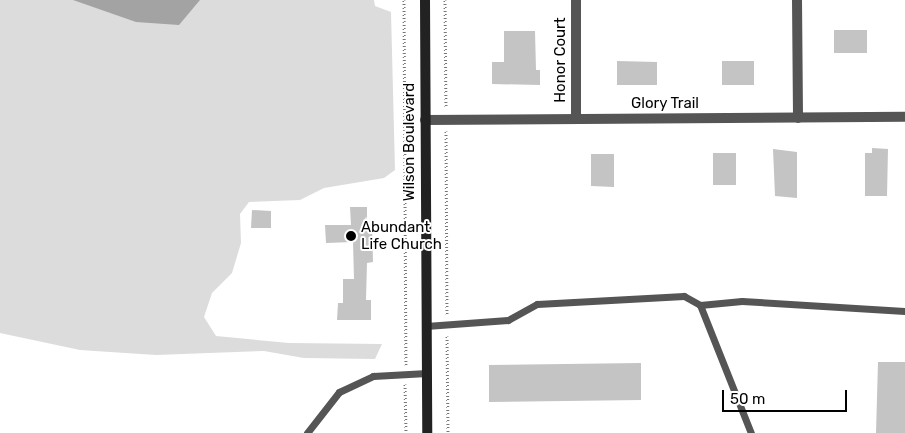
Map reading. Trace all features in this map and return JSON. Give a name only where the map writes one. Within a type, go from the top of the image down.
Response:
[{"type":"main road","name":"Wilson Boulevard","points":[[425,0],[427,433]]},
{"type":"street","name":"Honor Court","points":[[576,0],[576,119]]},
{"type":"street","points":[[797,0],[798,118]]},
{"type":"street","name":"Glory Trail","points":[[425,120],[905,117]]},
{"type":"lane","points":[[426,326],[508,320],[537,304],[684,296],[700,305],[742,301],[905,311]]},
{"type":"lane","points":[[700,305],[751,433]]},
{"type":"lane","points":[[307,433],[339,392],[373,376],[406,372],[427,373]]},
{"type":"path","points":[[404,0],[406,433]]},
{"type":"path","points":[[445,0],[448,433]]},
{"type":"shaded area","points":[[0,0],[374,0],[375,6],[391,12],[395,170],[384,178],[324,188],[300,200],[249,202],[240,214],[241,243],[232,273],[212,293],[204,317],[216,336],[289,343],[382,344],[375,359],[304,358],[264,351],[156,355],[80,350],[0,333]]},
{"type":"shaded area","points":[[73,0],[200,0],[179,25],[136,22]]},
{"type":"building","points":[[834,30],[867,30],[867,53],[834,53]]},
{"type":"building","points":[[504,31],[535,31],[536,70],[540,70],[540,85],[492,84],[492,62],[504,62]]},
{"type":"building","points":[[617,61],[657,62],[657,85],[617,85]]},
{"type":"building","points":[[722,61],[754,61],[754,85],[722,85]]},
{"type":"building","points":[[872,148],[888,149],[887,196],[865,196],[865,153],[872,153]]},
{"type":"building","points":[[773,149],[797,152],[797,198],[775,196]]},
{"type":"building","points":[[713,153],[736,153],[736,185],[713,185]]},
{"type":"building","points":[[591,154],[614,154],[614,187],[591,186]]},
{"type":"building","points":[[350,207],[367,207],[367,224],[372,224],[373,262],[367,263],[366,300],[371,300],[371,320],[337,320],[338,303],[343,303],[343,279],[354,279],[353,242],[326,243],[325,225],[351,225]]},
{"type":"building","points":[[252,210],[271,211],[271,228],[251,228]]},
{"type":"building","points":[[878,362],[905,362],[905,433],[876,433]]},
{"type":"building","points":[[641,363],[641,400],[489,402],[489,365]]},
{"type":"place","name":"Abundant Life Church","points":[[351,236]]}]
